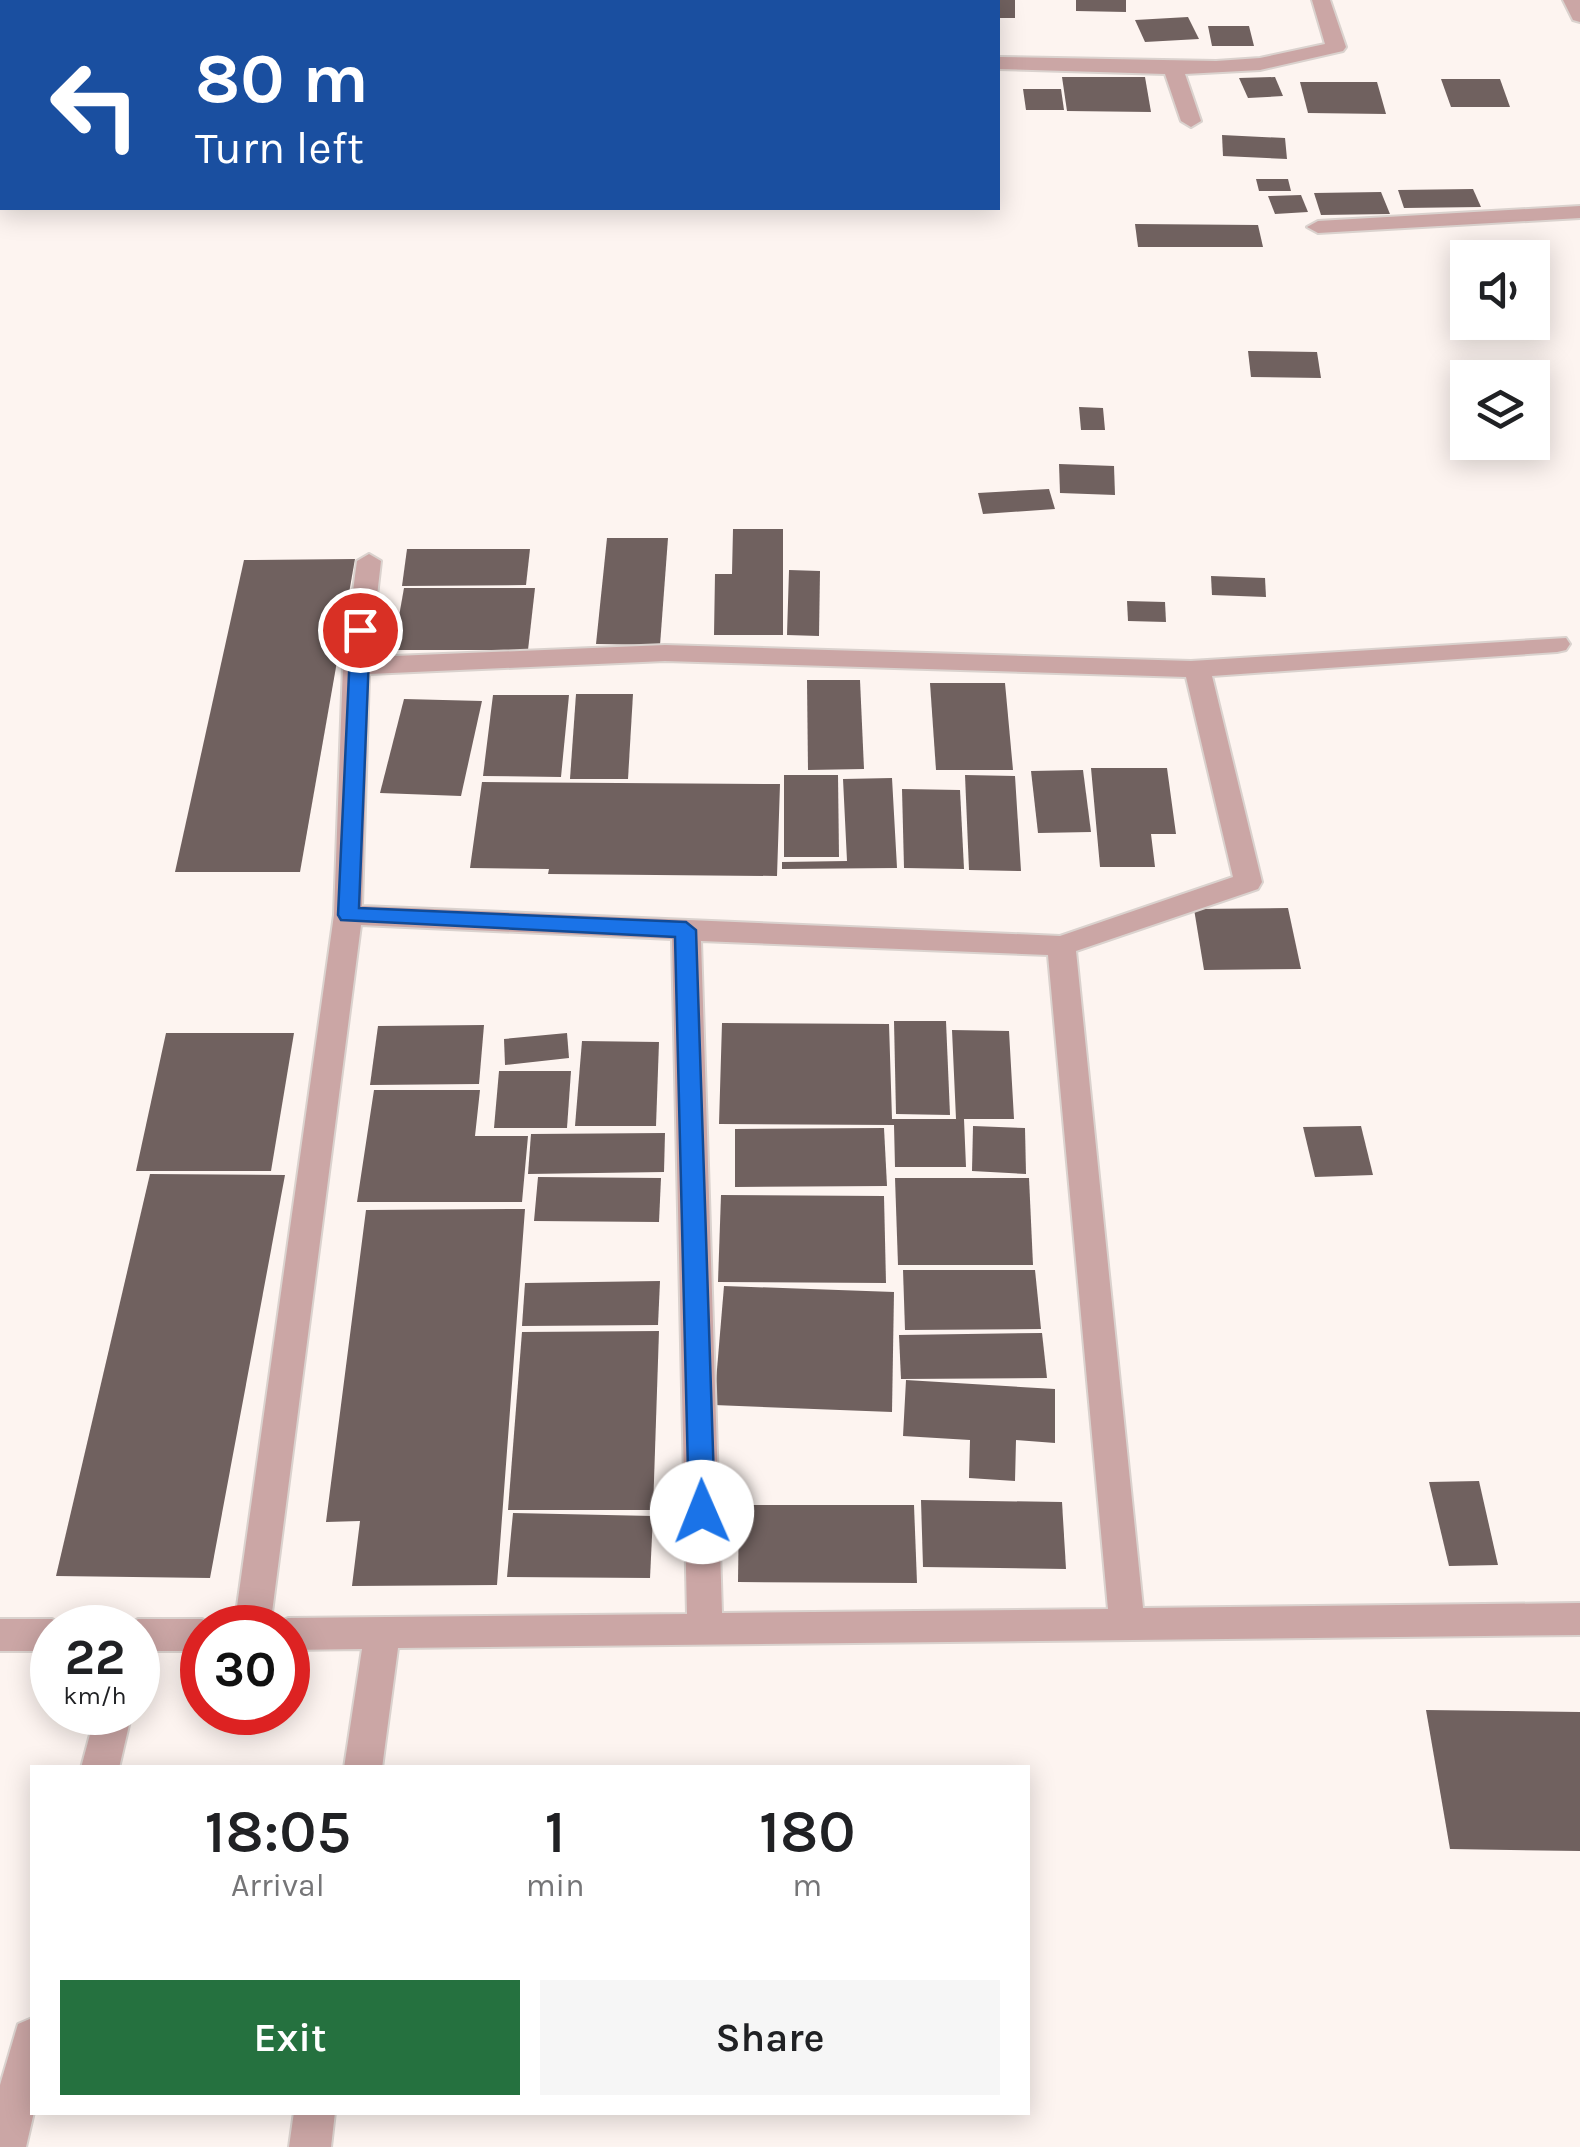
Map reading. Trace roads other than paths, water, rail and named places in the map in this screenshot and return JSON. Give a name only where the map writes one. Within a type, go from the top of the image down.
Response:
[{"type":"street","points":[[1000,63],[1172,65],[1304,59],[1336,47],[1321,0]]},
{"type":"street","points":[[1572,0],[1580,16]]},
{"type":"street","points":[[1172,65],[1191,121]]},
{"type":"street","points":[[1318,227],[1580,212]]},
{"type":"street","points":[[255,1605],[348,915],[356,666],[369,560]]},
{"type":"street","points":[[356,666],[665,654],[1197,668],[1557,644]]},
{"type":"street","points":[[348,915],[1061,946],[1248,882],[1197,668]]},
{"type":"street","points":[[686,930],[705,1629]]},
{"type":"street","points":[[1061,946],[1127,1625]]},
{"type":"street","points":[[310,1634],[1580,1620]]},
{"type":"street","points":[[363,1765],[382,1634]]},
{"type":"street","points":[[0,1635],[30,1635]]},
{"type":"street","points":[[101,1765],[108,1735]]},
{"type":"street","points":[[5,2147],[30,2046]]},
{"type":"street","points":[[310,2147],[315,2115]]}]
